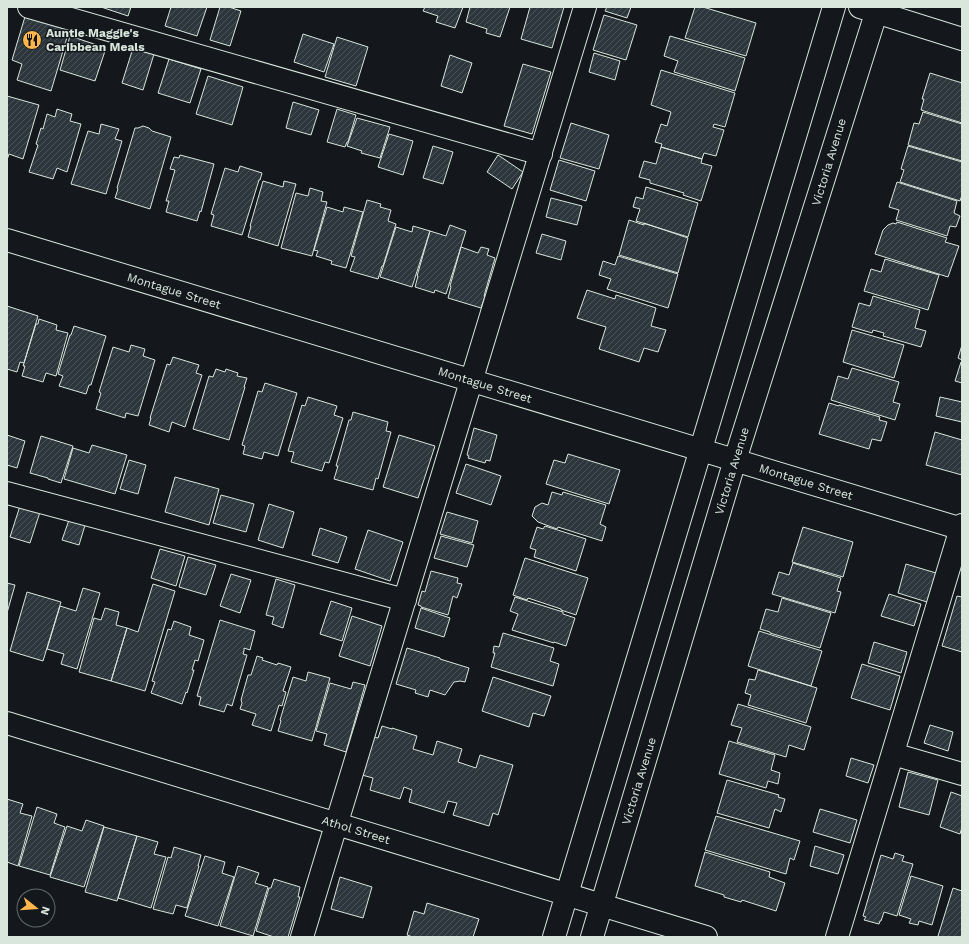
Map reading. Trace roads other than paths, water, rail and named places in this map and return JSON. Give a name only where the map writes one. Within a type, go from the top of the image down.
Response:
[{"type":"street","points":[[30,7],[541,154]]},
{"type":"street","points":[[302,937],[586,7]]},
{"type":"street","points":[[554,937],[834,7]]},
{"type":"street","points":[[871,9],[962,39]]},
{"type":"street","name":"Victoria Avenue","points":[[592,937],[735,460],[794,274],[871,9]]},
{"type":"street","name":"Montague Street","points":[[7,240],[701,450],[962,527]]},
{"type":"street","points":[[7,493],[405,600]]},
{"type":"street","points":[[837,937],[962,527]]},
{"type":"street","name":"Athol Street","points":[[7,723],[706,937]]},
{"type":"street","points":[[893,754],[962,774]]},
{"type":"place","name":"Auntie Maggie's Caribbean Meals","points":[[32,40]]}]
